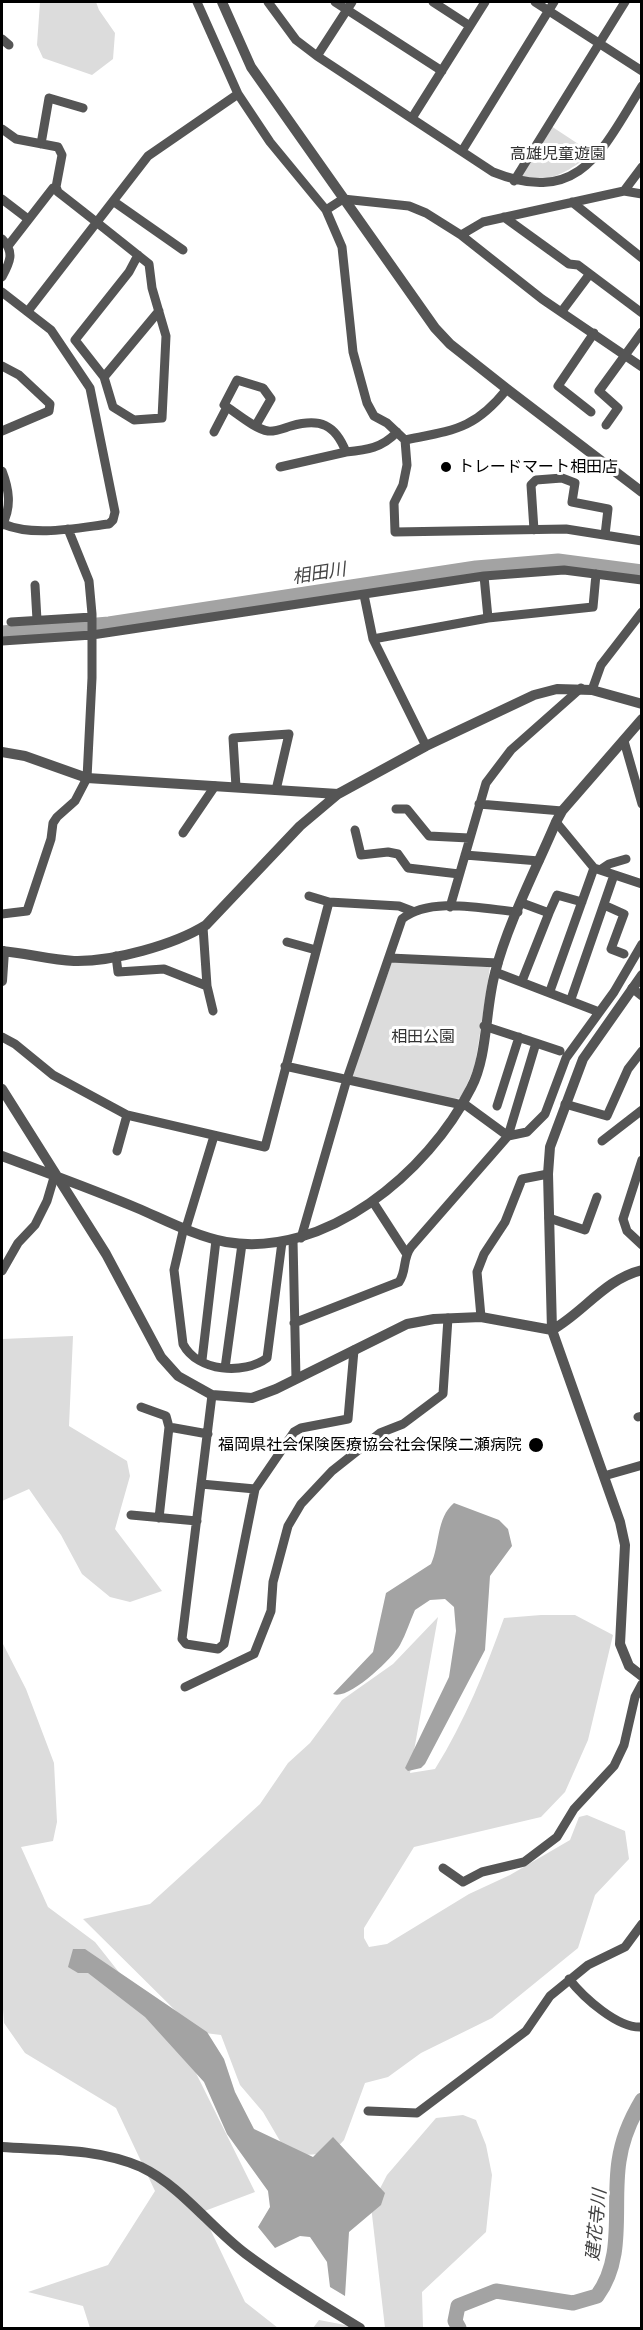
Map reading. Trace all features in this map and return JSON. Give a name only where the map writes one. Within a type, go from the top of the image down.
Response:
[{"type":"street","points":[[197,2],[238,94],[270,142],[326,210],[342,247],[351,341],[367,403],[374,416],[405,440],[407,465],[403,485],[394,503],[395,532],[566,529],[642,541]]},
{"type":"street","points":[[222,2],[251,66],[435,328],[450,344],[642,492]]},
{"type":"street","points":[[268,2],[296,40],[317,56],[493,172],[514,181],[544,183],[562,180],[579,171],[600,153],[642,86]]},
{"type":"street","points":[[335,2],[350,5],[442,71]]},
{"type":"street","points":[[433,2],[470,26]]},
{"type":"street","points":[[412,118],[485,2]]},
{"type":"street","points":[[536,2],[642,71]]},
{"type":"street","points":[[462,151],[554,2]]},
{"type":"street","points":[[514,181],[625,2]]},
{"type":"street","points":[[317,56],[350,5]]},
{"type":"street","points":[[28,311],[148,156],[238,94]]},
{"type":"street","points":[[41,144],[49,98],[83,108]]},
{"type":"street","points":[[2,129],[16,139],[58,147],[61,150],[56,187],[58,192],[97,222],[138,255],[149,264],[166,336],[162,418],[134,420],[113,407],[104,377],[75,340],[129,272],[138,255]]},
{"type":"street","points":[[624,191],[642,166]]},
{"type":"street","points":[[2,277],[11,259],[5,243],[56,187]]},
{"type":"street","points":[[461,235],[483,222],[504,217],[624,191],[642,194]]},
{"type":"street","points":[[2,199],[28,219]]},
{"type":"street","points":[[326,210],[343,199],[408,206],[426,213],[461,235],[505,271],[642,368]]},
{"type":"street","points":[[113,201],[183,250]]},
{"type":"street","points":[[573,202],[642,258]]},
{"type":"street","points":[[504,217],[569,264],[578,265],[642,313]]},
{"type":"street","points":[[562,311],[589,275]]},
{"type":"street","points":[[2,292],[51,330],[90,388],[110,478],[115,512],[113,520],[109,524],[68,529],[24,529],[2,525],[8,514],[9,500],[8,485],[2,471]]},
{"type":"street","points":[[104,377],[159,311]]},
{"type":"street","points":[[606,425],[618,408],[599,392],[642,332]]},
{"type":"street","points":[[591,412],[558,386],[594,333]]},
{"type":"street","points":[[2,366],[19,375],[50,404],[49,411],[2,431]]},
{"type":"street","points":[[256,425],[271,399],[263,388],[237,380],[224,405],[227,407],[256,425],[269,431],[301,423],[326,424],[339,435],[346,452]]},
{"type":"street","points":[[405,440],[456,429],[475,420],[489,411],[507,389]]},
{"type":"street","points":[[214,432],[227,407]]},
{"type":"street","points":[[280,467],[346,452],[372,449],[385,444],[397,432]]},
{"type":"street","points":[[534,530],[531,485],[536,480],[562,478],[575,483],[572,502],[608,509],[605,535]]},
{"type":"street","points":[[2,914],[27,911],[51,839],[53,823],[75,801],[87,778],[92,619],[89,581],[68,529]]},
{"type":"street","points":[[2,640],[92,634],[484,576],[540,570],[642,580]]},
{"type":"street","points":[[373,639],[488,618],[593,607],[596,574]]},
{"type":"street","points":[[484,576],[488,618]]},
{"type":"street","points":[[35,585],[37,620]]},
{"type":"street","points":[[364,595],[373,639],[426,746]]},
{"type":"street","points":[[450,907],[486,783],[498,763],[586,689],[601,665],[637,622],[642,612]]},
{"type":"street","points":[[11,622],[92,619]]},
{"type":"street","points":[[2,981],[3,951],[73,961],[116,956],[195,932],[203,927],[300,826],[338,794],[426,746],[534,695],[557,689],[586,689],[642,704]]},
{"type":"street","points":[[2,1156],[55,1174],[216,1240],[242,1244],[292,1240],[343,1221],[373,1202],[424,1155],[461,1106],[472,1086],[480,1063],[484,1026],[496,967],[556,822],[562,811],[642,719]]},
{"type":"street","points":[[236,787],[233,738],[289,734],[276,790]]},
{"type":"street","points":[[624,741],[642,804]]},
{"type":"street","points":[[2,752],[25,756],[87,778],[338,794]]},
{"type":"street","points":[[183,833],[215,786]]},
{"type":"street","points":[[479,804],[562,811]]},
{"type":"street","points":[[396,809],[407,809],[429,836],[470,838]]},
{"type":"street","points":[[556,822],[597,869],[642,884]]},
{"type":"street","points":[[355,830],[361,855],[388,852],[398,854],[408,868],[459,874]]},
{"type":"street","points":[[465,855],[539,861]]},
{"type":"street","points":[[550,991],[582,902],[597,869],[626,859]]},
{"type":"street","points":[[571,999],[614,875]]},
{"type":"street","points":[[522,981],[557,895],[582,902]]},
{"type":"street","points":[[309,896],[329,902],[399,906],[412,911]]},
{"type":"street","points":[[2,1037],[15,1044],[53,1075],[126,1115],[265,1147],[329,902]]},
{"type":"street","points":[[604,905],[624,914],[611,949],[624,954]]},
{"type":"street","points":[[214,1136],[174,1270],[180,1335],[186,1350],[202,1360],[225,1368],[238,1369],[267,1358],[292,1240],[390,957],[399,924],[412,911],[428,906],[520,907],[549,913]]},
{"type":"street","points":[[203,927],[207,986],[213,1011]]},
{"type":"street","points":[[287,942],[316,950]]},
{"type":"street","points":[[285,1066],[467,1106],[508,1136],[527,1132],[545,1114],[566,1058],[599,1012],[642,944]]},
{"type":"street","points":[[116,956],[118,972],[164,969],[207,986]]},
{"type":"street","points":[[390,957],[496,967],[522,981],[599,1012]]},
{"type":"street","points":[[642,975],[583,1059],[550,1147],[548,1174],[552,1330],[604,1476],[625,1545],[620,1644],[629,1666],[642,1676]]},
{"type":"street","points":[[632,988],[642,996]]},
{"type":"street","points":[[484,1026],[560,1051]]},
{"type":"street","points":[[497,1106],[519,1037]]},
{"type":"street","points":[[294,1323],[399,1282],[404,1276],[406,1253],[508,1136],[536,1043]]},
{"type":"street","points":[[565,1104],[607,1116],[625,1076],[642,1051]]},
{"type":"street","points":[[2,1089],[106,1254],[161,1358],[178,1376],[212,1395],[252,1398],[296,1379],[407,1324],[448,1318],[481,1317],[552,1330],[609,1284],[626,1274],[642,1270]]},
{"type":"street","points":[[602,1142],[642,1110]]},
{"type":"street","points":[[117,1151],[126,1115]]},
{"type":"street","points":[[642,1160],[623,1219],[627,1232],[642,1245]]},
{"type":"street","points":[[2,1271],[18,1243],[35,1225],[47,1201],[55,1174]]},
{"type":"street","points":[[481,1317],[477,1272],[484,1254],[505,1222],[522,1179],[548,1174]]},
{"type":"street","points":[[549,1218],[585,1230],[597,1197]]},
{"type":"street","points":[[373,1202],[406,1253]]},
{"type":"street","points":[[202,1360],[216,1240]]},
{"type":"street","points":[[292,1240],[296,1379]]},
{"type":"street","points":[[225,1368],[242,1244]]},
{"type":"street","points":[[185,1687],[254,1654],[271,1611],[273,1582],[288,1526],[301,1504],[332,1471],[380,1433],[403,1424],[428,1408],[443,1394],[448,1318]]},
{"type":"street","points":[[212,1395],[182,1639],[186,1644],[218,1649],[224,1644],[255,1489],[294,1432],[301,1428],[348,1419],[354,1350]]},
{"type":"street","points":[[141,1407],[166,1416],[169,1427],[159,1518]]},
{"type":"street","points":[[169,1427],[208,1434]]},
{"type":"street","points":[[604,1476],[642,1465]]},
{"type":"street","points":[[201,1484],[255,1489]]},
{"type":"street","points":[[131,1515],[197,1521]]},
{"type":"street","points":[[443,1868],[463,1882],[482,1872],[524,1862],[557,1836],[574,1809],[614,1766],[624,1745],[635,1697],[642,1684]]},
{"type":"street","points":[[368,2111],[417,2112],[526,2031],[550,1996],[588,1965],[625,1947],[642,1924]]},
{"type":"street","points":[[569,1979],[593,2006],[631,2028],[642,2027]]},
{"type":"street","points":[[2,2147],[85,2152],[114,2157],[141,2167],[163,2180],[246,2254],[360,2328]]},
{"type":"green space","points":[[40,2],[96,2],[115,33],[113,59],[92,75],[43,58],[37,45]]},
{"type":"green space","name":"高雄児童遊園","points":[[551,126],[592,153],[559,174],[541,179],[521,177]]},
{"type":"green space","name":"相田公園","points":[[392,962],[490,967],[475,1066],[461,1098],[449,1100],[355,1078],[352,1074]]},
{"type":"green space","points":[[73,1336],[69,1426],[127,1461],[130,1476],[115,1529],[162,1591],[130,1602],[110,1597],[82,1574],[61,1535],[29,1489],[2,1501],[2,1339]]},
{"type":"green space","points":[[575,1615],[613,1635],[588,1740],[565,1792],[541,1817],[414,1847],[364,1928],[364,1938],[369,1947],[387,1944],[469,1894],[510,1875],[570,1840],[579,1817],[587,1815],[625,1831],[629,1859],[595,1895],[578,1948],[492,2018],[421,2053],[388,2077],[365,2083],[344,2140],[338,2146],[318,2154],[287,2153],[263,2112],[240,2085],[221,2035],[197,2032],[83,1919],[150,1904],[260,1804],[288,1763],[310,1743],[342,1700],[393,1664],[438,1617],[410,1773],[435,1769],[474,1695],[504,1618]]},
{"type":"green space","points":[[2,1642],[26,1689],[54,1763],[57,1822],[53,1841],[21,1847],[48,1907],[95,1942],[191,2063],[255,2192],[202,2212],[245,2302],[278,2328],[90,2328],[83,2306],[28,2292],[108,2265],[155,2191],[116,2108],[25,2053],[4,2023],[2,1995]]},
{"type":"green space","points":[[463,2115],[476,2120],[486,2145],[492,2175],[486,2232],[422,2292],[423,2328],[385,2328],[371,2206],[387,2175],[436,2118]]},
{"type":"green space","points":[[319,2320],[361,2328],[313,2328]]},
{"type":"shaded area","points":[[454,1503],[499,1520],[508,1529],[512,1546],[490,1576],[485,1650],[425,1764],[421,1768],[408,1771],[405,1768],[449,1677],[456,1631],[454,1607],[445,1599],[430,1600],[415,1610],[400,1645],[388,1660],[359,1685],[349,1691],[333,1694],[373,1652],[386,1593],[431,1564],[444,1516]]},
{"type":"shaded area","points":[[73,1949],[85,1949],[207,2032],[224,2059],[235,2092],[254,2129],[313,2157],[333,2137],[385,2193],[381,2205],[349,2232],[345,2296],[330,2287],[327,2262],[310,2237],[300,2236],[275,2248],[258,2227],[270,2207],[268,2191],[227,2134],[204,2082],[145,2017],[88,1973],[78,1973],[68,1967]]},
{"type":"waterway","name":"相田川","points":[[2,633],[109,624],[476,568],[558,561],[642,572]]},
{"type":"waterway","name":"建花寺川","points":[[459,2328],[455,2321],[458,2306],[496,2291],[573,2303],[597,2296],[606,2281],[615,2248],[620,2153],[627,2130],[642,2100]]},
{"type":"place","name":"トレードマート相田店","points":[[446,467]]},
{"type":"place","name":"福岡県社会保険医療協会社会保険二瀬病院","points":[[536,1445]]}]
